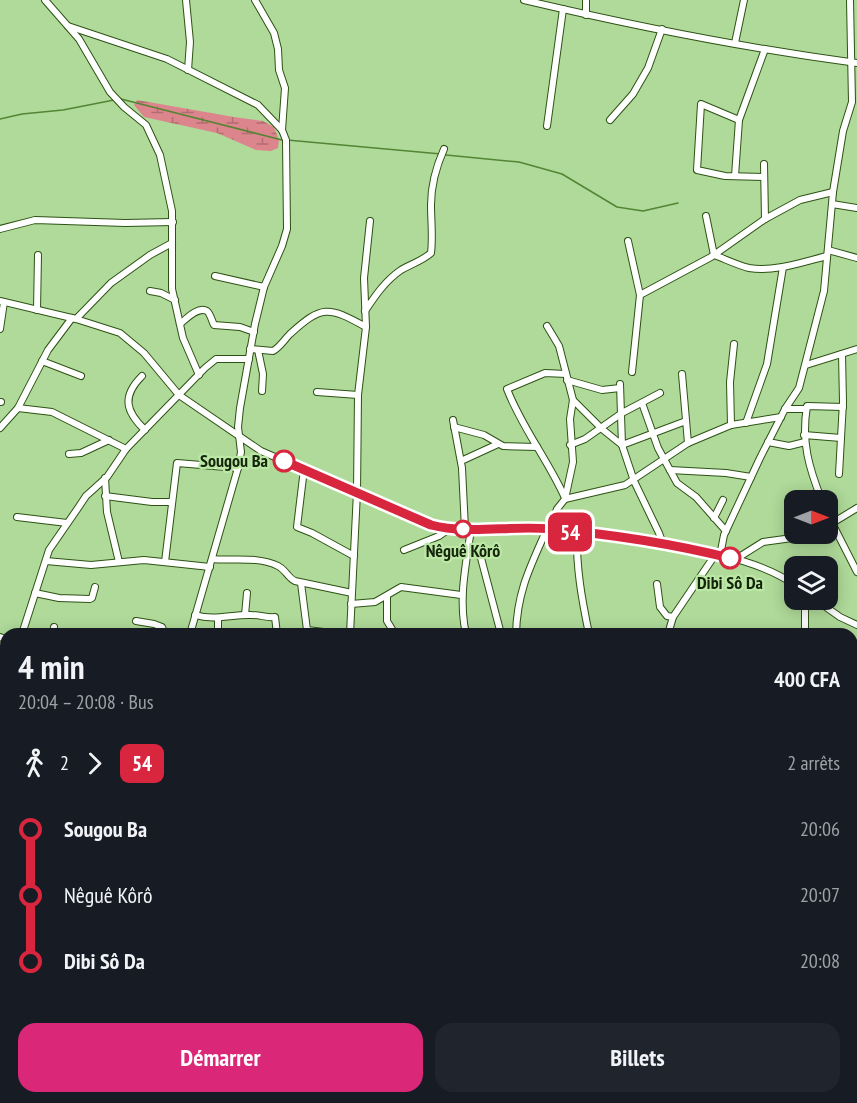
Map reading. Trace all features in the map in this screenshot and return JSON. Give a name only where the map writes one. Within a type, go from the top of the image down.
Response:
[{"type":"street","points":[[45,0],[79,39],[110,92],[146,125],[160,155],[172,222],[172,289],[183,338],[199,375]]},
{"type":"street","points":[[186,0],[190,42],[188,70]]},
{"type":"street","points":[[255,0],[274,33],[278,49],[279,70],[285,88],[282,130]]},
{"type":"street","points":[[524,0],[548,3],[586,15],[765,49],[854,63]]},
{"type":"street","points":[[586,0],[586,15]]},
{"type":"street","points":[[735,43],[744,0]]},
{"type":"street","points":[[670,628],[673,617],[718,555],[726,531],[751,477],[785,409],[799,388],[806,365],[824,291],[833,192],[843,131],[852,102],[854,63],[850,0]]},
{"type":"street","points":[[547,126],[563,9]]},
{"type":"street","points":[[68,26],[167,59],[258,105],[282,130],[286,140],[287,229],[264,287],[240,408],[238,468],[192,628]]},
{"type":"street","points":[[610,120],[633,94],[648,68],[662,29]]},
{"type":"street","points":[[735,177],[739,120],[765,49]]},
{"type":"street","points":[[739,120],[701,104],[697,170],[735,177],[764,177]]},
{"type":"street","points":[[365,312],[386,283],[401,270],[424,260],[431,253],[433,240],[431,204],[435,170],[444,149]]},
{"type":"street","points":[[764,164],[765,219]]},
{"type":"street","points":[[640,295],[714,255],[765,219],[800,200],[833,192]]},
{"type":"street","points":[[832,204],[857,208]]},
{"type":"street","points":[[706,216],[714,255]]},
{"type":"street","points":[[0,229],[35,220],[172,222]]},
{"type":"street","points":[[350,628],[357,492],[358,394],[366,327],[364,278],[370,221]]},
{"type":"street","points":[[628,241],[640,295],[632,372]]},
{"type":"street","points":[[0,428],[18,408],[55,339],[74,318],[111,283],[172,243]]},
{"type":"street","points":[[714,255],[748,267],[766,269],[783,267],[828,253],[857,258]]},
{"type":"street","points":[[37,310],[38,255]]},
{"type":"street","points":[[746,423],[767,364],[783,267]]},
{"type":"street","points":[[215,276],[264,287]]},
{"type":"street","points":[[150,291],[161,293],[175,300]]},
{"type":"street","points":[[0,329],[2,301],[74,318],[126,337],[144,353],[179,395],[261,451],[431,525],[449,529],[548,529],[663,544],[736,559],[765,569],[784,579]]},
{"type":"street","points":[[180,324],[196,312],[205,310],[214,324],[240,327],[254,332]]},
{"type":"street","points":[[250,349],[273,351],[278,349],[290,334],[320,311],[346,316],[366,327]]},
{"type":"street","points":[[516,628],[516,616],[523,583],[557,509],[565,499],[573,462],[570,445],[573,400],[559,346],[547,326]]},
{"type":"street","points":[[731,425],[730,382],[734,344]]},
{"type":"street","points":[[806,365],[857,349]]},
{"type":"street","points":[[258,351],[263,374],[262,391]]},
{"type":"street","points":[[839,474],[843,407],[842,354]]},
{"type":"street","points":[[24,628],[49,550],[86,496],[105,478],[126,449],[216,359],[249,359]]},
{"type":"street","points":[[42,362],[81,376]]},
{"type":"street","points":[[565,499],[552,470],[516,411],[507,389],[545,373],[567,377],[602,390],[620,386],[622,445],[634,481],[660,533],[663,544]]},
{"type":"street","points":[[682,374],[688,443]]},
{"type":"street","points":[[142,376],[135,382],[128,395],[128,400],[131,414],[145,429]]},
{"type":"street","points":[[317,392],[358,394]]},
{"type":"street","points":[[570,445],[602,429],[622,413],[660,393]]},
{"type":"street","points":[[573,400],[622,445]]},
{"type":"street","points":[[642,403],[664,460],[677,483],[696,497],[726,531]]},
{"type":"street","points":[[785,409],[806,409],[807,406],[843,407]]},
{"type":"street","points":[[18,408],[52,412],[126,449]]},
{"type":"street","points":[[806,409],[804,435],[808,466],[818,490]]},
{"type":"street","points":[[565,499],[613,489],[634,481],[688,443],[731,425],[781,417]]},
{"type":"street","points":[[622,445],[686,421]]},
{"type":"street","points":[[465,628],[461,595],[469,546],[461,461],[453,423],[498,444],[513,448],[537,447]]},
{"type":"street","points":[[804,435],[841,438]]},
{"type":"street","points":[[69,454],[81,453],[109,440]]},
{"type":"street","points":[[768,442],[789,446],[805,442]]},
{"type":"street","points":[[461,461],[498,444]]},
{"type":"street","points":[[165,562],[177,463],[238,468]]},
{"type":"street","points":[[304,469],[297,528],[312,533],[354,556]]},
{"type":"street","points":[[670,470],[707,471],[751,477]]},
{"type":"street","points":[[105,478],[107,512],[119,562]]},
{"type":"street","points":[[105,496],[172,502]]},
{"type":"street","points":[[714,518],[723,500]]},
{"type":"street","points":[[838,520],[857,508]]},
{"type":"street","points":[[17,517],[67,523]]},
{"type":"street","points":[[404,550],[439,536],[449,529]]},
{"type":"street","points":[[577,533],[576,560],[588,628]]},
{"type":"street","points":[[736,559],[763,542],[784,539]]},
{"type":"street","points":[[838,539],[857,572]]},
{"type":"street","points":[[469,546],[481,558],[499,628]]},
{"type":"street","points":[[212,559],[251,560],[274,564],[282,568],[290,579],[352,593]]},
{"type":"street","points":[[46,561],[91,565],[144,560],[210,567]]},
{"type":"street","points":[[301,583],[307,628]]},
{"type":"street","points":[[657,584],[660,607],[667,616],[673,617]]},
{"type":"street","points":[[35,593],[90,599],[95,587]]},
{"type":"street","points":[[351,604],[375,602],[401,587],[461,595]]},
{"type":"street","points":[[245,615],[247,593]]},
{"type":"street","points":[[387,596],[387,621],[391,628]]},
{"type":"street","points":[[805,610],[805,628]]},
{"type":"street","points":[[830,610],[857,626]]},
{"type":"street","points":[[195,615],[218,618],[245,615],[275,617],[276,628]]},
{"type":"street","points":[[218,618],[218,628]]},
{"type":"street","points":[[136,621],[162,628]]},
{"type":"green space","points":[[137,100],[263,121],[274,127],[279,140],[278,148],[271,151],[256,150],[217,133],[144,117],[134,105]]},
{"type":"waterway","points":[[121,99],[282,140]]},
{"type":"waterway","points":[[0,119],[114,100]]},
{"type":"waterway","points":[[287,140],[441,154]]},
{"type":"waterway","points":[[446,155],[519,162],[562,174],[617,207],[643,211],[678,203]]},
{"type":"bus line","name":"54","points":[[284,461],[431,525],[449,529],[550,529],[663,544],[730,558]]},
{"type":"place","name":"Sougou Ba","points":[[284,461]]},
{"type":"place","name":"Nêguê Kôrô","points":[[463,529]]},
{"type":"place","name":"Dibi Sô Da","points":[[730,558]]}]
